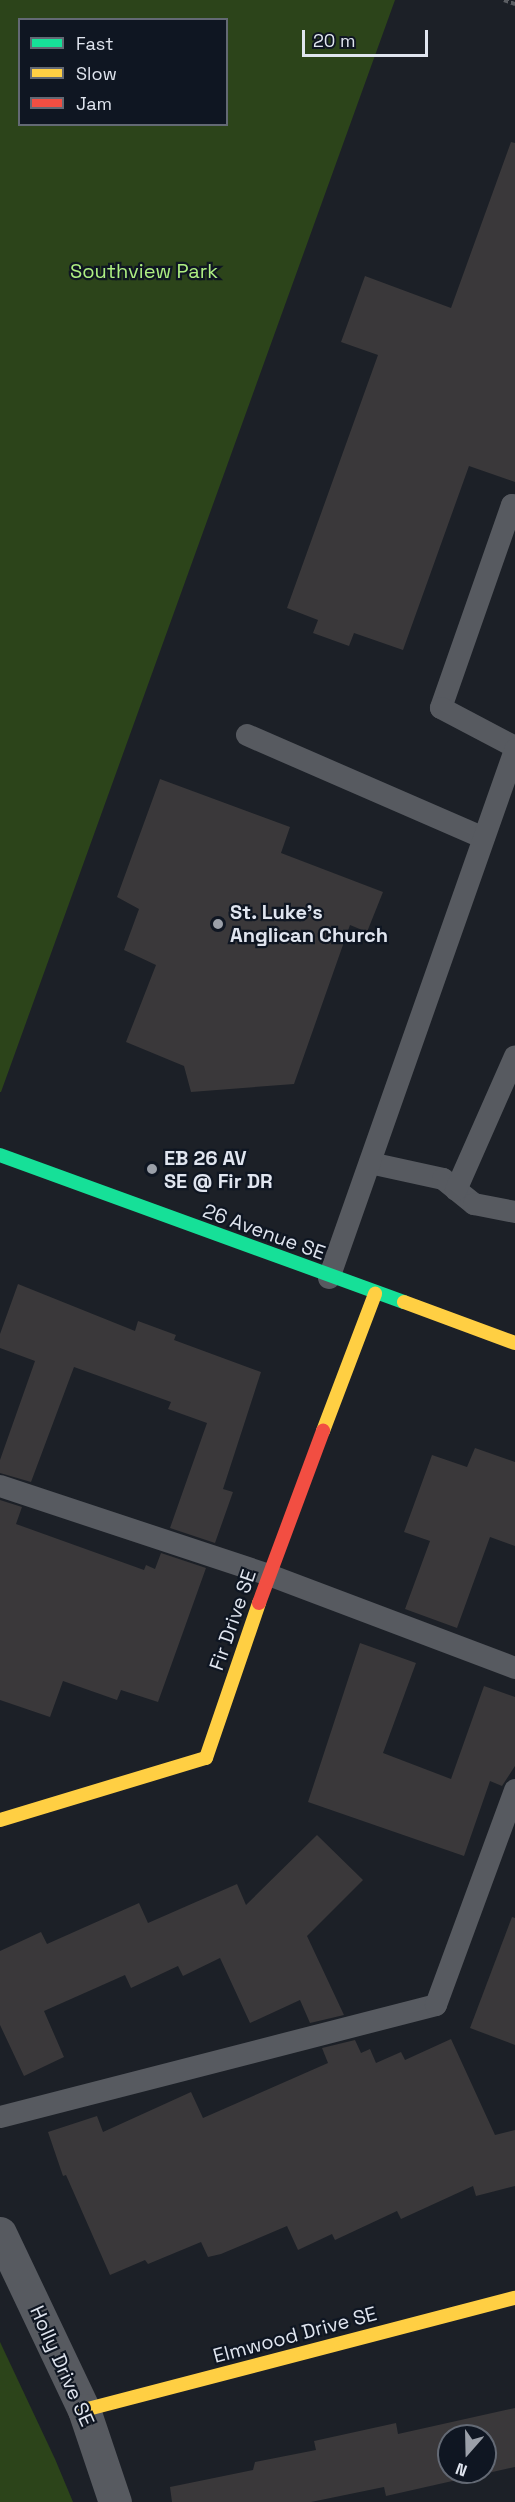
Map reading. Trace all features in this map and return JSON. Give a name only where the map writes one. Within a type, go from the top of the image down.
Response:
[{"type":"street","name":"26 Avenue SE","points":[[0,1155],[329,1278],[515,1344]]},
{"type":"street","name":"Fir Drive SE","points":[[0,1820],[206,1758],[269,1575],[375,1294]]},
{"type":"street","name":"Holly Drive SE","points":[[0,2233],[84,2410],[115,2502]]},
{"type":"street","name":"Elmwood Drive SE","points":[[84,2410],[515,2298]]},
{"type":"lane","points":[[329,1278],[515,748],[441,708],[515,506]]},
{"type":"lane","points":[[247,735],[484,838]]},
{"type":"lane","points":[[456,1190],[515,1056]]},
{"type":"lane","points":[[370,1163],[443,1179],[474,1204],[515,1212]]},
{"type":"lane","points":[[0,1486],[269,1575],[515,1668]]},
{"type":"lane","points":[[0,2117],[436,2005],[515,1790]]},
{"type":"path","points":[[504,0],[515,4]]},
{"type":"green space","name":"Southview Park","points":[[0,0],[395,0],[1,1092]]},
{"type":"green space","points":[[0,2342],[55,2459],[73,2502],[0,2502]]},
{"type":"building","points":[[511,142],[515,143],[515,482],[469,466],[403,650],[354,633],[349,646],[313,633],[318,620],[287,608],[378,355],[341,342],[365,276],[451,308]]},
{"type":"building","name":"St. Luke's Anglican Church","points":[[160,779],[290,827],[281,853],[383,892],[367,932],[350,925],[294,1084],[191,1092],[184,1066],[126,1042],[156,965],[124,950],[139,909],[117,897]]},
{"type":"building","points":[[18,1284],[135,1331],[138,1321],[176,1335],[174,1340],[261,1372],[223,1489],[233,1492],[215,1543],[170,1528],[207,1423],[168,1409],[171,1402],[74,1367],[31,1482],[0,1473],[0,1460],[35,1361],[0,1348],[0,1334]]},
{"type":"building","points":[[475,1448],[515,1462],[515,1546],[490,1537],[457,1628],[405,1609],[430,1541],[404,1532],[432,1455],[467,1467]]},
{"type":"building","points":[[0,1500],[22,1507],[16,1524],[144,1570],[146,1565],[155,1569],[161,1553],[206,1568],[158,1702],[121,1690],[117,1700],[63,1681],[50,1717],[0,1700]]},
{"type":"building","points":[[360,1643],[416,1663],[383,1753],[451,1779],[484,1686],[515,1697],[515,1766],[502,1786],[490,1781],[464,1856],[308,1802]]},
{"type":"building","points":[[317,1835],[363,1880],[307,1936],[344,2015],[310,2023],[300,2000],[250,2023],[220,1958],[183,1976],[178,1966],[131,1988],[125,1975],[44,2011],[64,2057],[24,2076],[0,2025],[0,1951],[41,1932],[47,1944],[139,1903],[148,1923],[237,1884],[246,1905]]},
{"type":"building","points":[[512,1917],[515,1918],[515,2045],[470,2028]]},
{"type":"building","points":[[451,2039],[495,2135],[515,2130],[515,2186],[476,2196],[473,2186],[401,2219],[397,2211],[335,2240],[332,2234],[298,2250],[287,2226],[221,2254],[208,2257],[201,2242],[148,2264],[145,2260],[110,2275],[66,2175],[63,2176],[48,2132],[97,2116],[103,2132],[191,2092],[203,2118],[328,2063],[322,2048],[355,2040],[361,2053],[370,2049],[376,2063],[401,2052],[405,2060]]},
{"type":"building","points":[[515,2408],[515,2467],[497,2471],[497,2424],[443,2424]]},
{"type":"building","points":[[396,2423],[398,2434],[437,2425],[437,2484],[439,2484],[386,2496],[384,2487],[311,2502],[172,2502],[170,2487],[253,2470],[255,2462],[316,2450],[314,2441]]},
{"type":"traffic: fast","points":[[0,1155],[404,1302]]},
{"type":"traffic: slow","points":[[323,1431],[375,1294]]},
{"type":"traffic: slow","points":[[404,1302],[515,1343]]},
{"type":"traffic: slow","points":[[0,1820],[206,1758],[259,1603]]},
{"type":"traffic: slow","points":[[84,2410],[515,2298]]},
{"type":"traffic: jam","points":[[259,1603],[323,1431]]},
{"type":"place","name":"St. Luke's Anglican Church","points":[[218,924]]},
{"type":"place","name":"EB 26 AV SE @ Fir DR","points":[[152,1169]]}]
